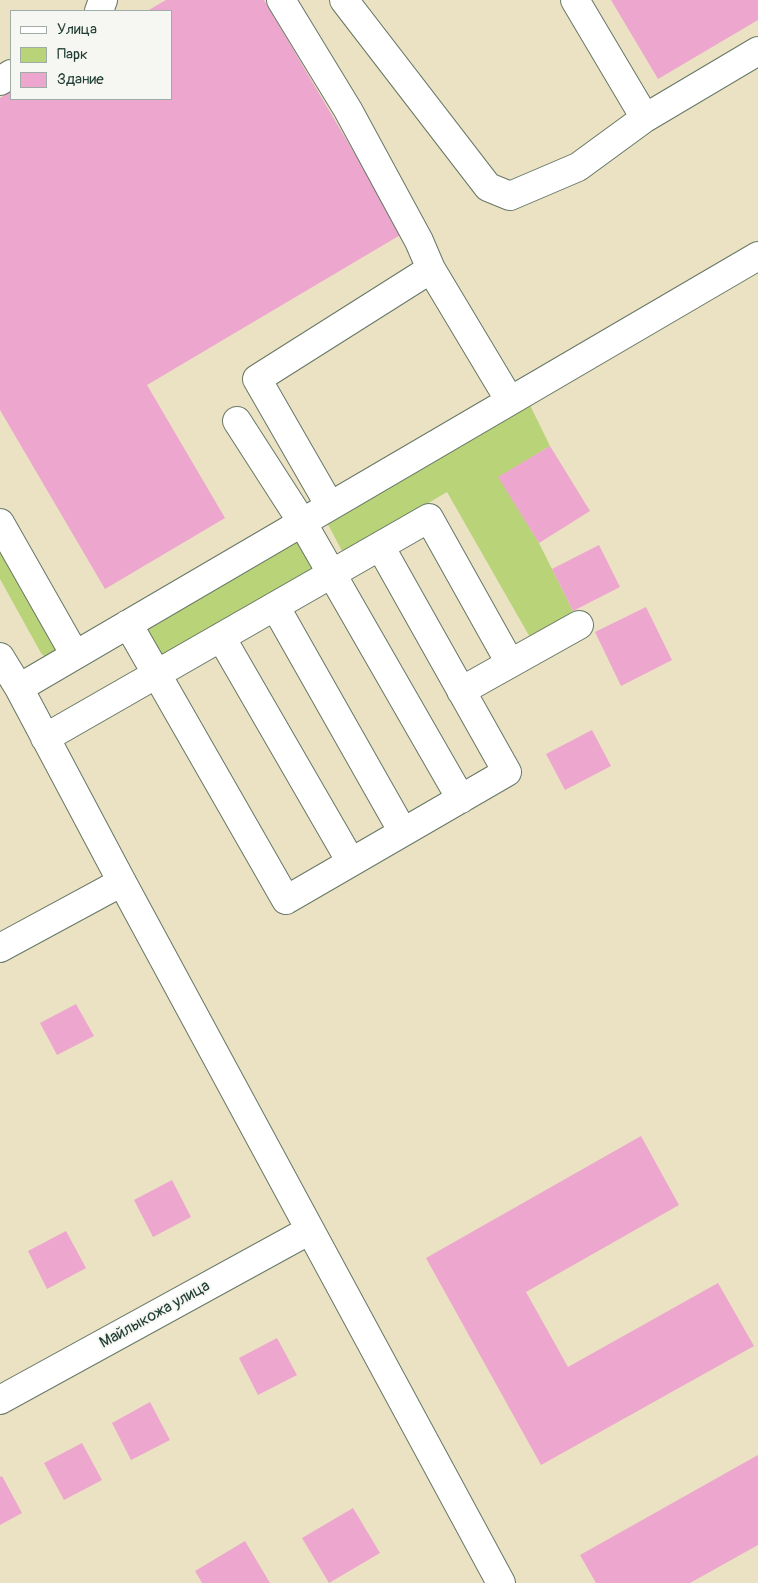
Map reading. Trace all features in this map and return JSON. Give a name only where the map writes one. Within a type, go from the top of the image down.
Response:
[{"type":"street","points":[[281,0],[348,110],[419,241],[431,270],[510,401]]},
{"type":"street","points":[[344,0],[488,187],[510,196],[578,166],[645,118],[758,51]]},
{"type":"street","points":[[575,0],[645,118]]},
{"type":"street","points":[[19,688],[758,256]]},
{"type":"street","points":[[330,506],[257,379],[431,270]]},
{"type":"street","points":[[237,420],[302,522],[461,799]]},
{"type":"street","points":[[45,738],[429,518],[510,664]]},
{"type":"street","points":[[0,523],[75,655]]},
{"type":"street","points":[[128,624],[286,900],[507,772],[380,546]]},
{"type":"street","points":[[275,606],[403,832]]},
{"type":"street","points":[[461,690],[579,625]]},
{"type":"street","points":[[221,637],[351,862]]},
{"type":"street","points":[[0,657],[19,688],[501,1583]]},
{"type":"street","points":[[0,948],[122,882]]},
{"type":"street","name":"Майлыкожа улица","points":[[0,1400],[310,1230]]},
{"type":"green space","points":[[524,393],[550,446],[499,477],[539,543],[573,611],[531,639],[447,492],[343,553],[321,511]]},
{"type":"green space","points":[[0,523],[75,655],[55,667],[41,653],[0,579]]},
{"type":"green space","points":[[291,528],[313,570],[160,658],[136,619]]},
{"type":"building","points":[[166,0],[264,0],[402,234],[147,385],[225,518],[105,589],[0,410],[0,98],[10,92],[10,100],[172,100],[172,10],[149,10]]},
{"type":"building","points":[[611,0],[758,0],[758,20],[658,79]]},
{"type":"building","points":[[550,446],[590,511],[539,543],[498,477]]},
{"type":"building","points":[[599,545],[620,587],[573,611],[552,569]]},
{"type":"building","points":[[646,607],[672,660],[621,686],[595,632]]},
{"type":"building","points":[[592,730],[611,766],[565,790],[546,754]]},
{"type":"building","points":[[76,1004],[94,1036],[57,1055],[40,1023]]},
{"type":"building","points":[[641,1136],[679,1205],[526,1292],[568,1367],[718,1283],[754,1346],[541,1465],[426,1258]]},
{"type":"building","points":[[172,1180],[191,1217],[153,1237],[134,1200]]},
{"type":"building","points":[[66,1231],[86,1268],[47,1289],[28,1251]]},
{"type":"building","points":[[277,1338],[297,1375],[258,1395],[239,1358]]},
{"type":"building","points":[[150,1402],[170,1440],[131,1460],[112,1423]]},
{"type":"building","points":[[82,1443],[102,1480],[64,1500],[44,1463]]},
{"type":"building","points":[[758,1455],[758,1545],[690,1583],[596,1583],[580,1555]]},
{"type":"building","points":[[2,1476],[22,1513],[0,1525],[0,1477]]},
{"type":"building","points":[[353,1508],[380,1553],[329,1583],[302,1538]]},
{"type":"building","points":[[245,1541],[270,1583],[202,1583],[195,1571]]}]
